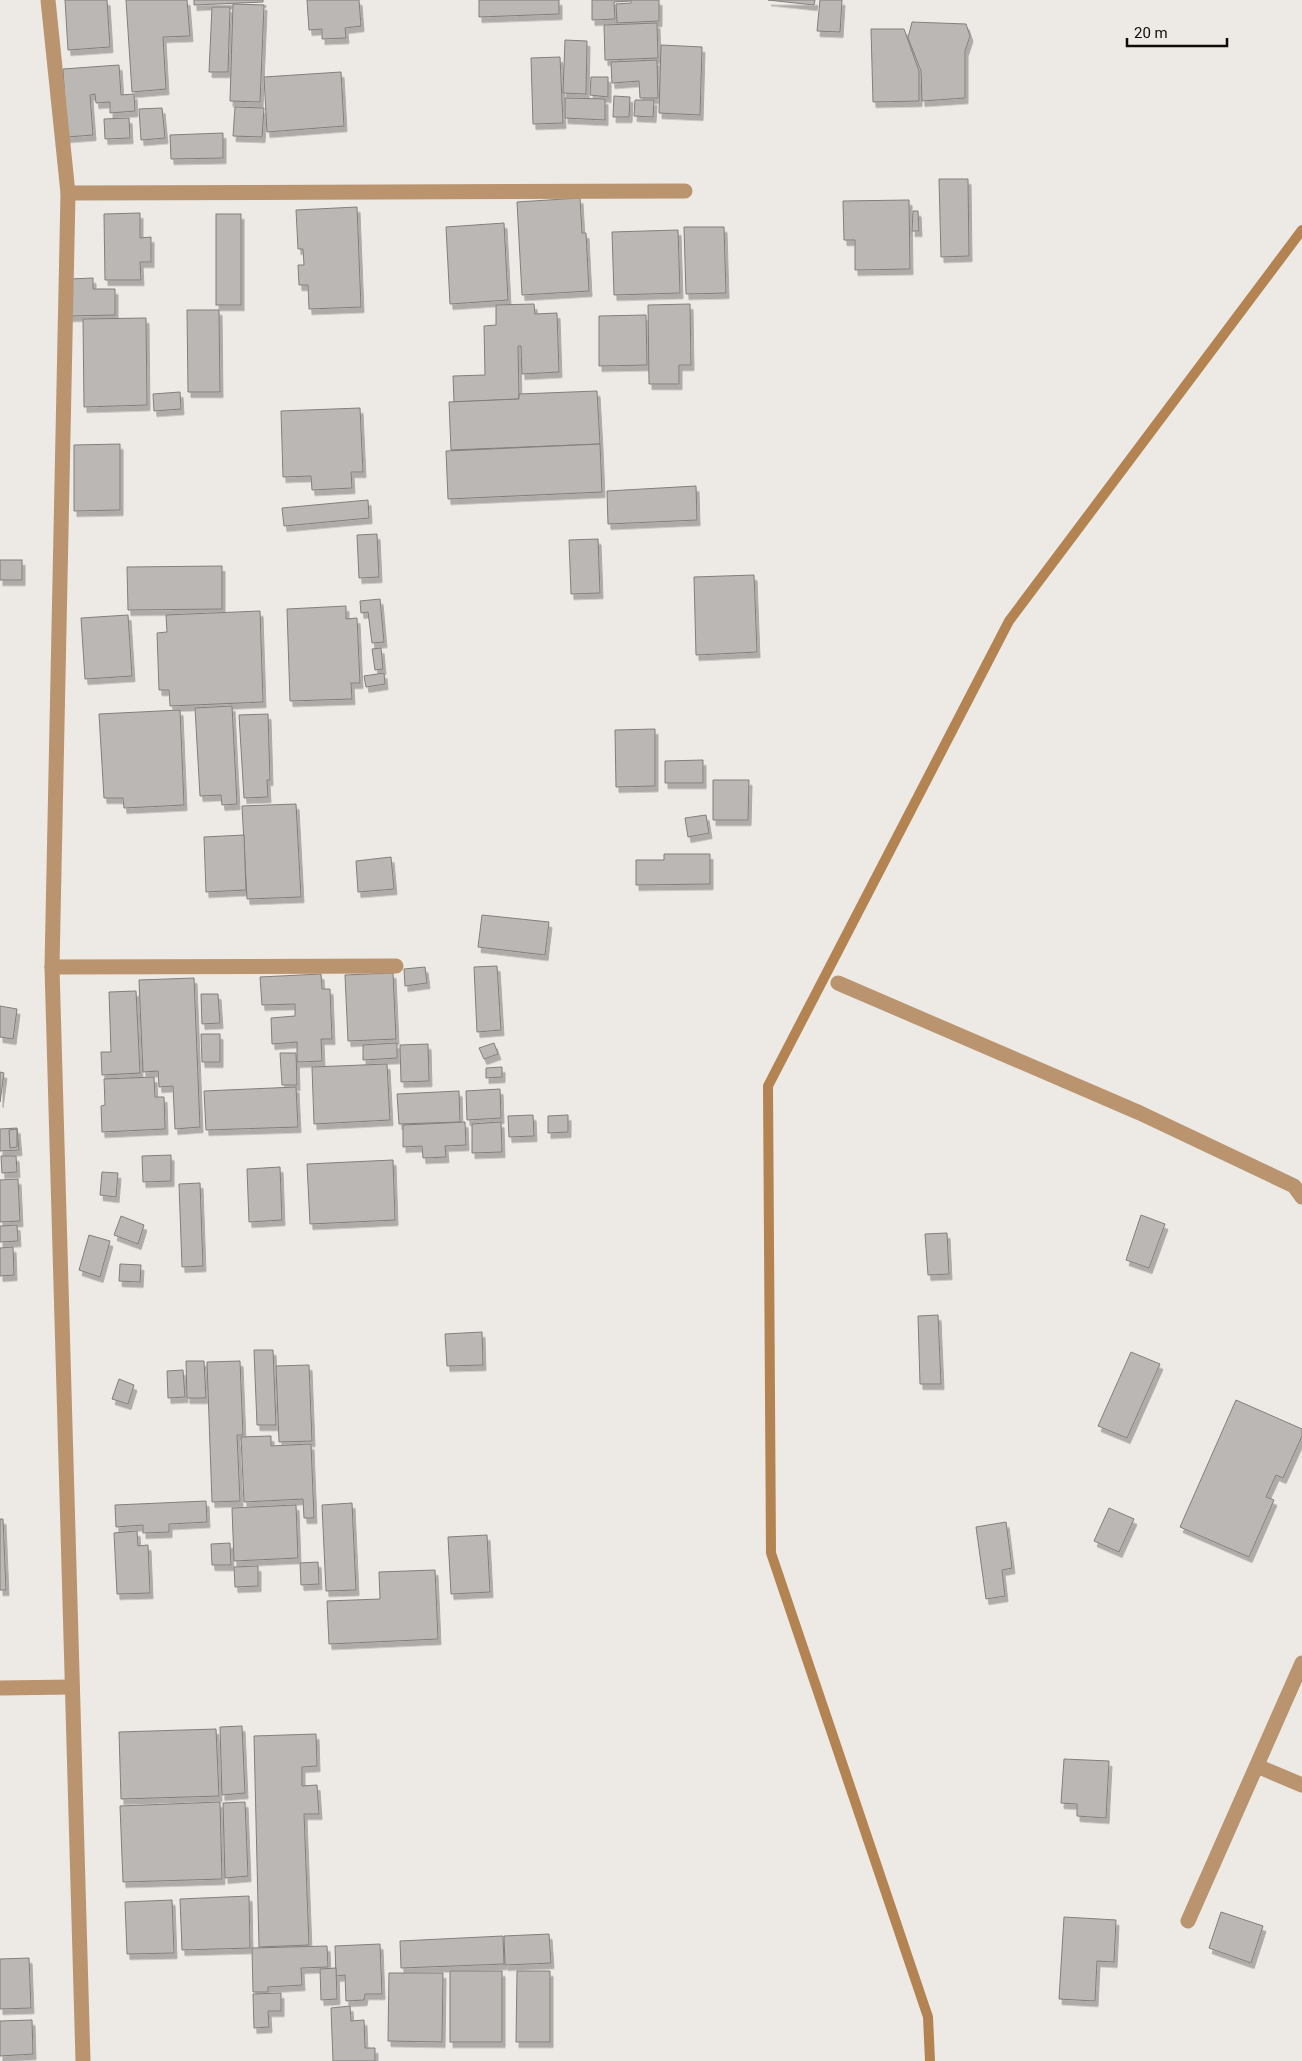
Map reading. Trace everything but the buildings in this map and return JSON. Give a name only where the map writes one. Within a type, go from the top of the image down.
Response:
[{"type":"street","points":[[48,0],[68,193],[52,967],[83,2061]]},
{"type":"street","points":[[68,193],[686,191]]},
{"type":"street","points":[[52,967],[396,966]]},
{"type":"street","points":[[838,983],[1140,1113],[1294,1186],[1302,1197]]},
{"type":"street","points":[[1188,1922],[1302,1663]]},
{"type":"street","points":[[0,1688],[72,1687]]},
{"type":"street","points":[[1257,1766],[1302,1786]]},
{"type":"waterway","points":[[930,2061],[928,2017],[771,1553],[768,1086],[1009,621],[1302,230]]}]
